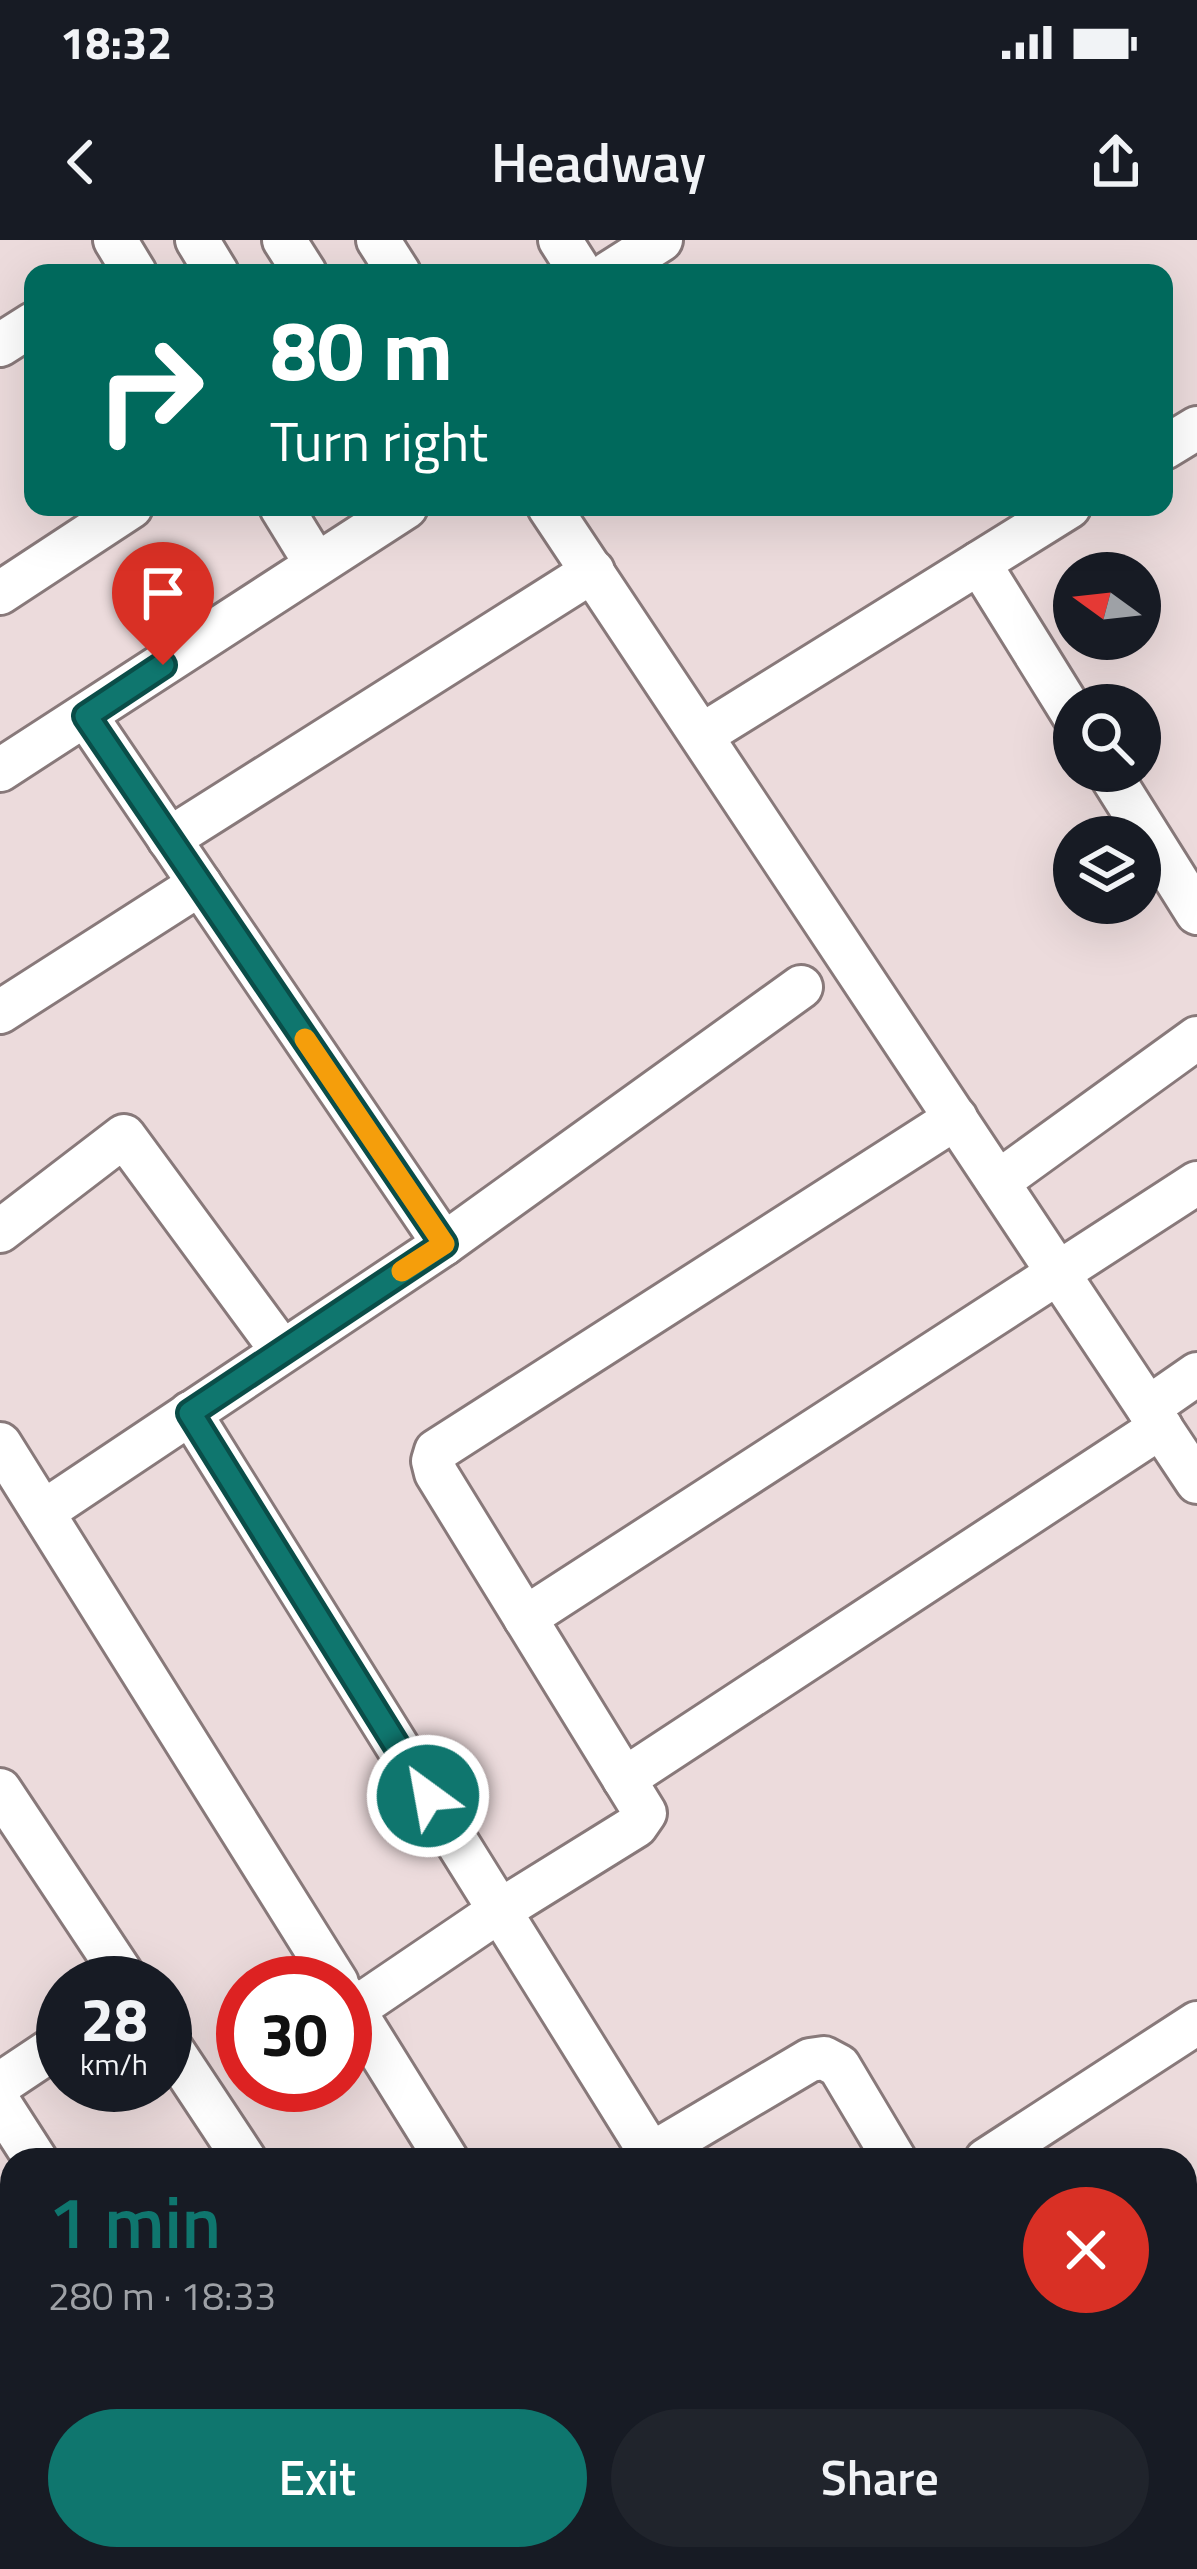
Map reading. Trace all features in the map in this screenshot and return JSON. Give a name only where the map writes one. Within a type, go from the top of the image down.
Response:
[{"type":"street","points":[[623,264],[661,240]]},
{"type":"street","points":[[0,593],[117,516]]},
{"type":"street","points":[[287,516],[316,564]]},
{"type":"street","points":[[0,770],[316,564],[377,516]]},
{"type":"street","points":[[555,516],[1197,1482]]},
{"type":"street","points":[[701,735],[1055,516]]},
{"type":"street","points":[[979,563],[1054,684]]},
{"type":"street","points":[[169,838],[593,571]]},
{"type":"street","points":[[86,716],[444,1244]]},
{"type":"street","points":[[1121,792],[1197,913]]},
{"type":"street","points":[[0,1012],[200,884]]},
{"type":"street","points":[[43,1512],[444,1244],[801,988]]},
{"type":"street","points":[[998,1182],[1197,1038]]},
{"type":"street","points":[[372,1981],[499,1911],[636,1826],[645,1813],[436,1473],[436,1451],[956,1118]]},
{"type":"street","points":[[0,1231],[124,1136],[282,1351]]},
{"type":"street","points":[[525,1618],[1197,1183]]},
{"type":"street","points":[[624,1778],[1154,1418],[1197,1375]]},
{"type":"street","points":[[190,1413],[641,2148]]},
{"type":"street","points":[[0,1444],[320,1956]]},
{"type":"street","points":[[0,1790],[110,1956]]},
{"type":"street","points":[[1004,2148],[1197,2023]]},
{"type":"street","points":[[372,2039],[440,2148]]},
{"type":"street","points":[[661,2148],[809,2060],[824,2058],[839,2066],[888,2148]]},
{"type":"street","points":[[0,2084],[36,2060]]},
{"type":"street","points":[[192,2080],[237,2148]]},
{"type":"street","points":[[0,2104],[28,2148]]},
{"type":"slow traffic","points":[[305,1039],[444,1244],[402,1271]]},
{"type":"route","points":[[163,665],[86,716],[444,1244],[190,1413],[428,1796]]}]
